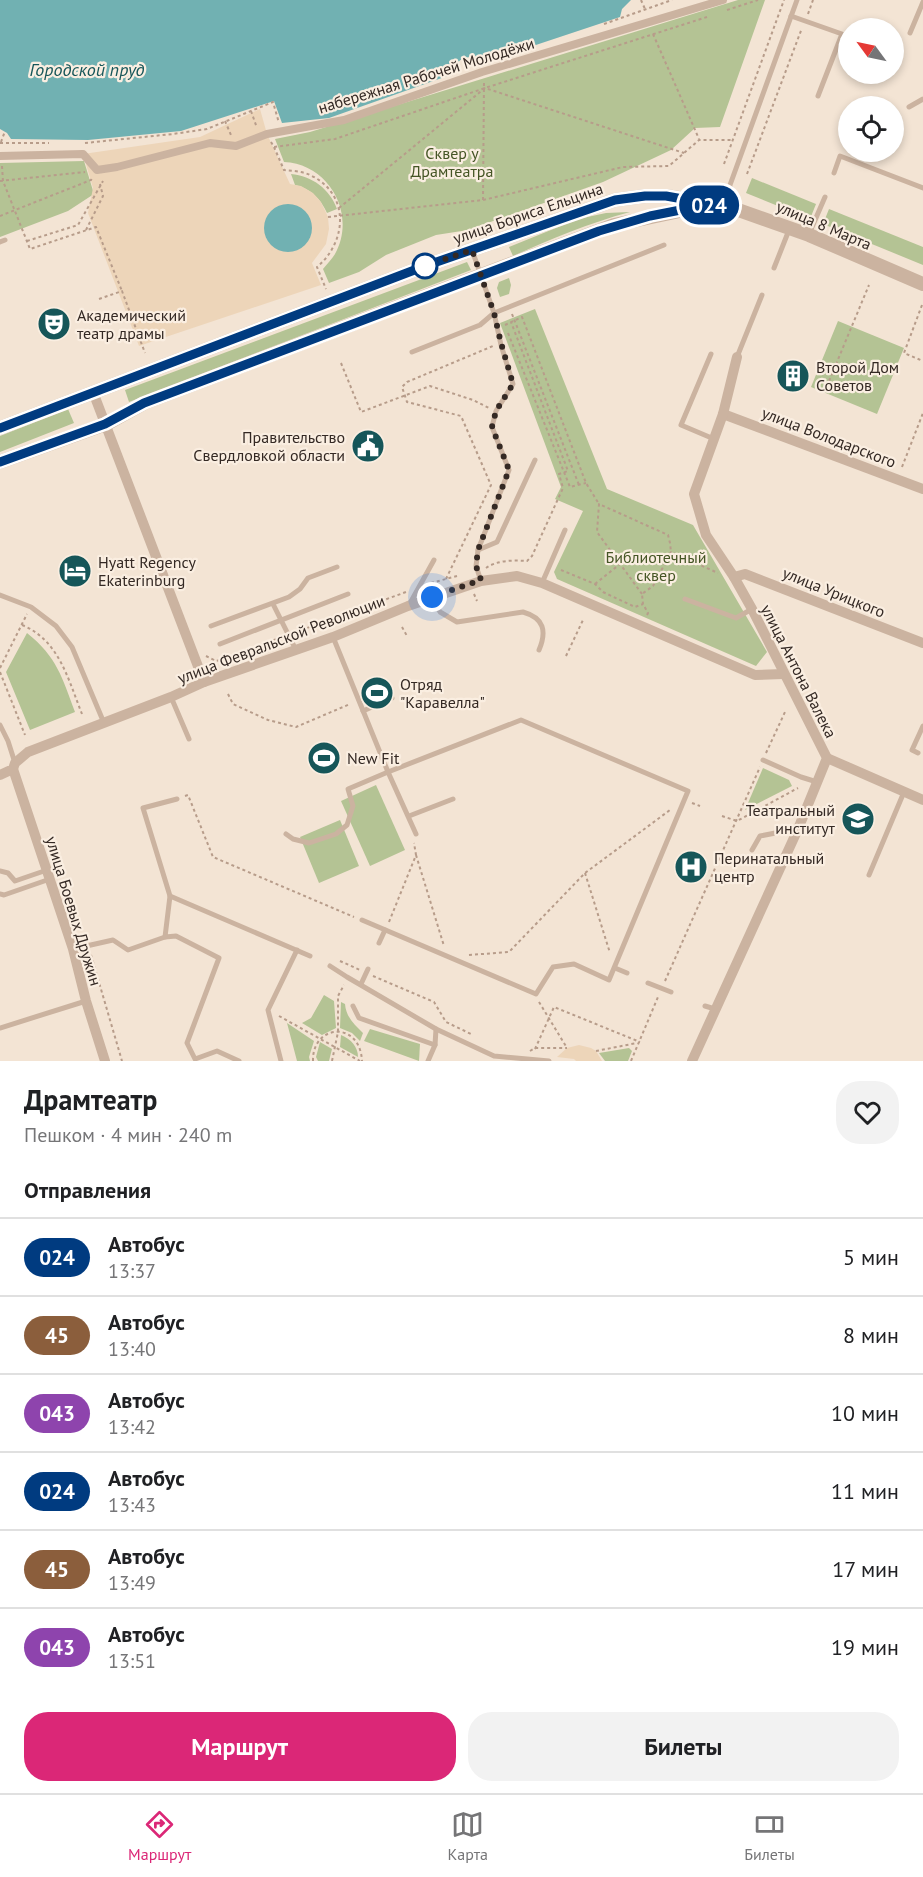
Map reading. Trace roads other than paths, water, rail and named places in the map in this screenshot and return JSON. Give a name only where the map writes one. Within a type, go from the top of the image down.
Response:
[{"type":"street","name":"набережная Рабочей Молодёжи","points":[[0,156],[83,154],[97,170],[210,143],[236,146],[267,134],[344,120],[482,72],[723,0]]},
{"type":"street","name":"улица Бориса Ельцина","points":[[0,428],[472,250],[615,200],[666,196],[711,204]]},
{"type":"street","name":"улица 8 Марта","points":[[711,204],[727,206],[809,235],[923,284]]},
{"type":"street","points":[[0,462],[105,424],[144,403],[614,225],[711,204]]},
{"type":"street","name":"улица Антона Валека","points":[[692,1061],[710,1008],[798,829],[827,758],[752,609],[706,535],[694,494],[723,414],[737,357]]},
{"type":"street","points":[[93,392],[204,682]]},
{"type":"street","name":"улица Володарского","points":[[723,414],[923,489]]},
{"type":"street","name":"улица Урицкого","points":[[734,578],[746,574],[923,643]]},
{"type":"street","name":"улица Февральской Революции","points":[[0,775],[14,766],[28,752],[204,682],[333,637],[408,606],[481,580],[517,576],[542,583],[755,675],[783,674]]},
{"type":"street","points":[[827,758],[923,800]]},
{"type":"street","name":"улица Боевых Дружин","points":[[14,766],[73,949],[105,1061]]},
{"type":"lane","points":[[727,206],[730,185],[797,0]]},
{"type":"lane","points":[[910,33],[923,2]]},
{"type":"lane","points":[[791,16],[842,34],[818,96]]},
{"type":"lane","points":[[909,107],[923,99]]},
{"type":"lane","points":[[834,173],[840,156],[923,188]]},
{"type":"lane","points":[[809,235],[825,197]]},
{"type":"lane","points":[[774,267],[790,228]]},
{"type":"lane","points":[[412,352],[480,325],[494,313],[664,245]]},
{"type":"lane","points":[[472,250],[494,313],[513,384],[496,411],[492,427],[509,470],[478,550],[476,566],[481,580]]},
{"type":"lane","points":[[737,357],[762,296]]},
{"type":"lane","points":[[711,354],[681,425],[714,439]]},
{"type":"lane","points":[[478,550],[497,542],[535,460]]},
{"type":"lane","points":[[542,583],[565,530]]},
{"type":"lane","points":[[408,606],[434,560]]},
{"type":"lane","points":[[211,626],[289,597],[300,589],[308,578],[337,567]]},
{"type":"lane","points":[[219,644],[348,594]]},
{"type":"lane","points":[[0,596],[31,607],[56,626],[72,647],[104,723]]},
{"type":"lane","points":[[432,597],[440,612],[457,622],[523,612],[532,615],[538,619],[543,634],[538,650]]},
{"type":"lane","points":[[685,599],[736,618],[752,609]]},
{"type":"lane","points":[[273,604],[296,650]]},
{"type":"lane","points":[[333,637],[416,834]]},
{"type":"lane","points":[[171,697],[189,739]]},
{"type":"lane","points":[[363,711],[392,698]]},
{"type":"lane","points":[[286,834],[293,839],[309,843],[336,834],[347,825],[353,806],[348,789],[520,720],[688,791],[609,980],[574,964],[553,967],[536,994],[362,920]]},
{"type":"lane","points":[[0,725],[8,741],[14,766]]},
{"type":"lane","points":[[918,753],[912,750],[923,726]]},
{"type":"lane","points":[[763,760],[818,783]]},
{"type":"lane","points":[[869,875],[904,792]]},
{"type":"lane","points":[[165,937],[170,896],[143,808],[177,799]]},
{"type":"lane","points":[[409,816],[453,799]]},
{"type":"lane","points":[[752,850],[760,836],[798,829]]},
{"type":"lane","points":[[0,871],[8,873],[15,881],[48,874]]},
{"type":"lane","points":[[0,894],[4,895],[48,874]]},
{"type":"lane","points":[[170,896],[310,956]]},
{"type":"lane","points":[[379,943],[386,930]]},
{"type":"lane","points":[[73,949],[113,940],[128,950],[165,937],[176,936],[219,958],[187,1043],[195,1059],[217,1051],[239,1061]]},
{"type":"lane","points":[[281,1061],[268,1010],[297,950]]},
{"type":"lane","points":[[330,966],[436,1029],[494,1056],[549,1061]]},
{"type":"lane","points":[[615,968],[627,973]]},
{"type":"lane","points":[[361,984],[367,971]]},
{"type":"lane","points":[[648,982],[671,992]]},
{"type":"lane","points":[[0,1028],[86,1001]]},
{"type":"lane","points":[[353,1006],[359,1018],[435,1046]]},
{"type":"lane","points":[[428,1061],[435,1046],[436,1029]]},
{"type":"water","name":"Городской пруд","points":[[0,0],[631,0],[622,9],[620,17],[482,63],[473,58],[463,59],[457,63],[453,74],[329,118],[282,123],[274,101],[181,131],[88,140],[11,139],[0,129]]},
{"type":"water","points":[[283,204],[293,204],[308,214],[312,228],[311,237],[302,248],[293,252],[283,252],[268,242],[264,233],[264,223],[274,208]]},
{"type":"place","name":"Академический театр драмы","points":[[54,324]]},
{"type":"place","name":"Второй Дом Советов","points":[[793,376]]},
{"type":"place","name":"Правительство Свердловкой области","points":[[368,446]]},
{"type":"place","name":"Hyatt Regency Ekaterinburg","points":[[75,571]]},
{"type":"place","name":"Отряд \"Каравелла\"","points":[[377,693]]},
{"type":"place","name":"New Fit","points":[[324,758]]},
{"type":"place","name":"Театральный институт","points":[[858,819]]},
{"type":"place","name":"Перинатальный центр","points":[[691,867]]},
{"type":"park label","name":"Сквер у Драмтеатра","points":[[452,162]]},
{"type":"park label","name":"Библиотечный сквер","points":[[656,566]]}]
